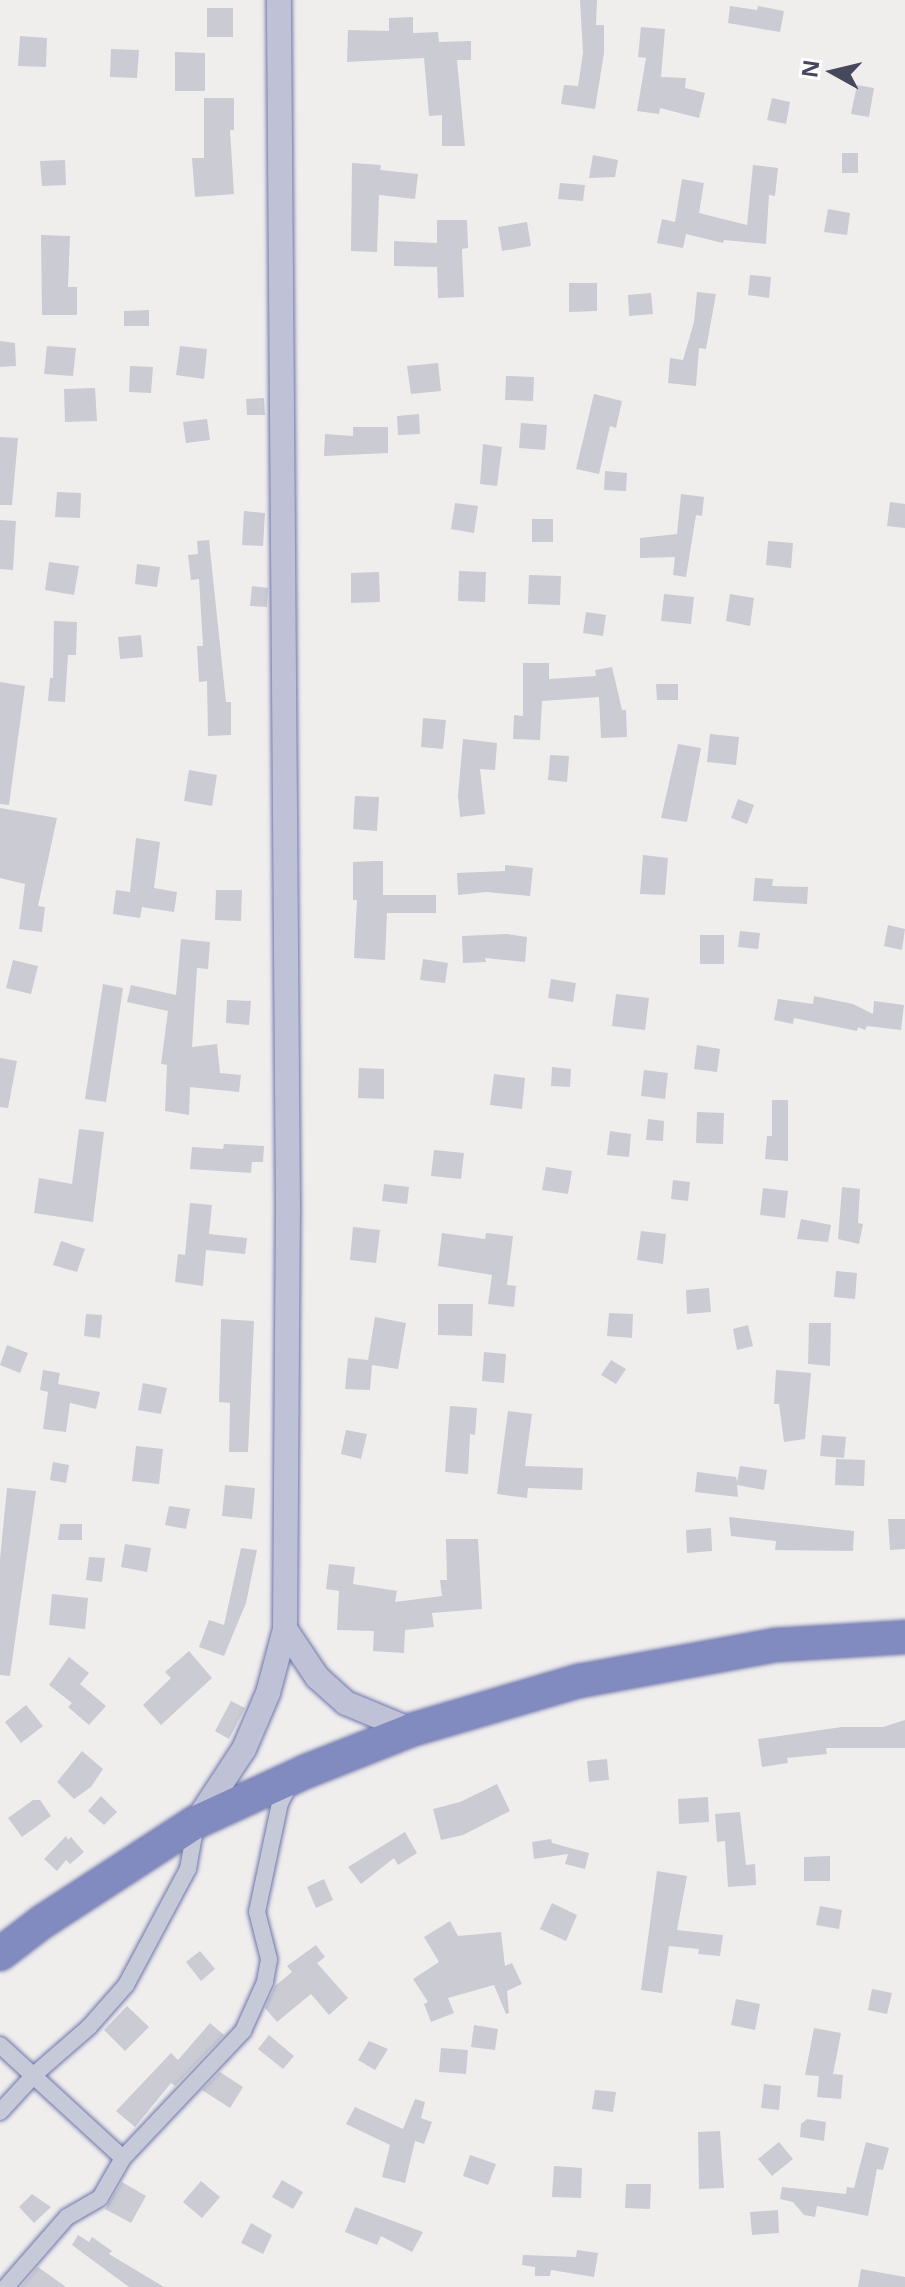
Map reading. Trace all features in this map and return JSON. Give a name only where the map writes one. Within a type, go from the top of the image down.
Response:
[{"type":"highway","points":[[0,1954],[42,1922],[196,1822],[293,1777],[411,1730],[579,1681],[776,1645],[905,1637]]},
{"type":"main road","points":[[196,1822],[244,1749],[268,1693],[285,1629],[288,1213],[279,0]]},
{"type":"main road","points":[[285,1629],[317,1677],[346,1703],[411,1730]]},
{"type":"street","points":[[6,2287],[67,2217],[100,2198],[123,2158],[151,2133],[243,2031],[265,1982],[269,1959],[257,1912],[280,1803],[293,1777]]},
{"type":"street","points":[[0,2112],[35,2074],[89,2027],[126,1985],[188,1869],[196,1822]]},
{"type":"street","points":[[0,2045],[123,2158]]},
{"type":"building","points":[[580,0],[597,0],[596,25],[604,25],[604,53],[595,109],[561,104],[564,85],[578,86],[583,53]]},
{"type":"building","points":[[730,6],[757,10],[758,6],[784,11],[780,32],[728,23]]},
{"type":"building","points":[[207,8],[233,8],[233,37],[207,37]]},
{"type":"building","points":[[413,17],[413,33],[438,32],[439,42],[471,41],[471,60],[457,60],[465,146],[442,146],[442,115],[429,116],[424,58],[347,62],[348,30],[389,31],[389,18]]},
{"type":"building","points":[[641,27],[665,29],[661,77],[686,78],[685,88],[705,93],[699,118],[660,108],[659,114],[637,111],[646,58],[638,57]]},
{"type":"building","points":[[20,36],[47,38],[46,67],[18,66]]},
{"type":"building","points":[[111,49],[139,50],[137,78],[110,77]]},
{"type":"building","points":[[175,52],[205,53],[205,91],[175,91]]},
{"type":"building","points":[[857,85],[874,88],[869,117],[851,114]]},
{"type":"building","points":[[204,98],[234,98],[234,130],[230,130],[234,194],[195,197],[192,158],[204,158]]},
{"type":"building","points":[[772,98],[790,102],[786,124],[767,120]]},
{"type":"building","points":[[842,153],[858,153],[858,173],[842,173]]},
{"type":"building","points":[[593,155],[618,160],[615,177],[589,178]]},
{"type":"building","points":[[65,160],[66,185],[42,186],[40,161]]},
{"type":"building","points":[[352,163],[381,165],[380,170],[418,174],[415,199],[379,195],[377,252],[351,251]]},
{"type":"building","points":[[753,165],[778,168],[775,196],[769,195],[766,244],[724,240],[723,243],[686,234],[683,248],[657,243],[662,219],[675,222],[682,179],[704,183],[699,213],[747,225]]},
{"type":"building","points":[[560,183],[585,185],[583,201],[558,199]]},
{"type":"building","points":[[828,209],[850,213],[847,235],[824,232]]},
{"type":"building","points":[[437,220],[467,220],[468,248],[462,249],[464,297],[438,298],[437,267],[394,266],[394,241],[437,243]]},
{"type":"building","points":[[527,222],[531,246],[502,251],[498,227]]},
{"type":"building","points":[[41,235],[70,236],[68,287],[77,287],[77,315],[42,315]]},
{"type":"building","points":[[750,275],[771,277],[769,298],[748,295]]},
{"type":"building","points":[[569,283],[597,283],[597,311],[569,312]]},
{"type":"building","points":[[697,292],[716,294],[706,349],[699,348],[696,386],[668,383],[670,358],[683,360],[694,322]]},
{"type":"building","points":[[651,293],[653,314],[629,316],[628,295]]},
{"type":"building","points":[[149,310],[149,326],[124,326],[124,311]]},
{"type":"building","points":[[0,341],[15,343],[16,366],[0,367]]},
{"type":"building","points":[[47,346],[76,348],[73,376],[44,374]]},
{"type":"building","points":[[180,346],[207,349],[204,379],[176,375]]},
{"type":"building","points":[[438,363],[441,391],[411,394],[407,366]]},
{"type":"building","points":[[130,366],[153,367],[151,393],[129,392]]},
{"type":"building","points":[[506,376],[534,377],[533,401],[505,400]]},
{"type":"building","points":[[95,388],[97,421],[65,422],[64,389]]},
{"type":"building","points":[[594,394],[622,401],[616,428],[610,426],[599,474],[576,469]]},
{"type":"building","points":[[264,398],[265,415],[247,415],[246,399]]},
{"type":"building","points":[[419,414],[420,434],[398,435],[397,416]]},
{"type":"building","points":[[207,419],[210,440],[186,443],[183,422]]},
{"type":"building","points":[[521,423],[547,425],[545,450],[519,448]]},
{"type":"building","points":[[353,427],[388,427],[388,453],[324,456],[325,434],[353,436]]},
{"type":"building","points":[[0,437],[18,438],[12,505],[0,505]]},
{"type":"building","points":[[483,444],[502,447],[497,486],[480,484]]},
{"type":"building","points":[[605,471],[627,473],[626,491],[604,490]]},
{"type":"building","points":[[57,492],[81,493],[80,518],[55,517]]},
{"type":"building","points":[[681,494],[704,497],[702,516],[696,515],[686,577],[673,575],[675,557],[640,558],[640,538],[677,534]]},
{"type":"building","points":[[890,502],[905,504],[905,528],[887,526]]},
{"type":"building","points":[[455,503],[478,506],[474,533],[451,529]]},
{"type":"building","points":[[244,511],[265,513],[263,546],[242,545]]},
{"type":"building","points":[[532,519],[553,519],[553,542],[532,542]]},
{"type":"building","points":[[0,520],[16,521],[13,570],[0,569]]},
{"type":"building","points":[[209,540],[226,702],[231,702],[231,735],[208,736],[207,681],[199,682],[197,646],[203,646],[199,579],[191,580],[188,555],[198,554],[197,541]]},
{"type":"building","points":[[768,541],[793,543],[791,568],[766,565]]},
{"type":"building","points":[[49,562],[79,566],[74,595],[45,590]]},
{"type":"building","points":[[137,564],[160,567],[157,587],[135,584]]},
{"type":"building","points":[[459,571],[486,572],[485,602],[458,601]]},
{"type":"building","points":[[379,572],[380,602],[351,603],[351,573]]},
{"type":"building","points":[[529,575],[561,576],[560,605],[528,604]]},
{"type":"building","points":[[252,586],[268,588],[267,607],[250,606]]},
{"type":"building","points":[[664,594],[694,597],[691,624],[661,621]]},
{"type":"building","points":[[730,594],[754,598],[750,626],[726,621]]},
{"type":"building","points":[[586,612],[606,615],[603,636],[583,633]]},
{"type":"building","points":[[54,621],[77,622],[76,655],[68,655],[65,702],[48,701],[50,678],[53,678]]},
{"type":"building","points":[[141,635],[143,657],[120,659],[118,637]]},
{"type":"building","points":[[523,663],[549,663],[549,679],[596,676],[595,670],[612,667],[622,710],[626,710],[627,737],[601,738],[599,697],[542,701],[540,740],[513,739],[514,715],[523,716]]},
{"type":"building","points":[[0,682],[25,686],[9,805],[0,804]]},
{"type":"building","points":[[656,684],[678,684],[678,700],[657,700]]},
{"type":"building","points":[[423,718],[446,720],[443,749],[421,747]]},
{"type":"building","points":[[710,734],[739,737],[736,765],[707,762]]},
{"type":"building","points":[[463,739],[497,743],[495,770],[480,769],[485,814],[460,817],[458,796]]},
{"type":"building","points":[[678,744],[701,748],[687,822],[661,818]]},
{"type":"building","points":[[550,755],[569,756],[567,782],[548,780]]},
{"type":"building","points":[[189,770],[217,775],[212,806],[184,801]]},
{"type":"building","points":[[355,796],[379,797],[377,831],[353,829]]},
{"type":"building","points":[[738,799],[754,805],[747,824],[731,818]]},
{"type":"building","points":[[0,808],[57,818],[38,906],[45,907],[42,932],[19,929],[25,884],[0,878]]},
{"type":"building","points":[[136,838],[160,842],[154,888],[177,892],[174,912],[142,907],[140,918],[113,914],[116,890],[130,892]]},
{"type":"building","points":[[643,855],[668,858],[665,895],[640,894]]},
{"type":"building","points":[[383,861],[383,895],[436,895],[436,913],[387,913],[385,960],[354,958],[357,900],[353,900],[353,862]]},
{"type":"building","points":[[505,865],[533,868],[530,896],[486,892],[458,895],[457,873],[505,871]]},
{"type":"building","points":[[755,878],[773,879],[772,886],[808,887],[807,904],[753,901]]},
{"type":"building","points":[[216,890],[242,890],[241,921],[215,920]]},
{"type":"building","points":[[888,925],[905,929],[902,950],[884,946]]},
{"type":"building","points":[[740,931],[760,933],[758,949],[738,947]]},
{"type":"building","points":[[507,934],[527,937],[525,962],[485,958],[486,962],[463,963],[462,936]]},
{"type":"building","points":[[700,935],[724,935],[724,964],[700,964]]},
{"type":"building","points":[[181,939],[210,942],[208,969],[197,968],[192,1047],[217,1044],[220,1073],[241,1075],[239,1092],[190,1087],[189,1115],[165,1111],[167,1065],[161,1064],[168,1011],[127,1002],[131,985],[176,995]]},
{"type":"building","points":[[423,959],[448,963],[445,983],[420,980]]},
{"type":"building","points":[[13,960],[38,966],[31,994],[6,988]]},
{"type":"building","points":[[551,979],[576,983],[573,1002],[548,998]]},
{"type":"building","points":[[103,984],[123,988],[106,1102],[85,1099]]},
{"type":"building","points":[[616,994],[649,998],[645,1030],[612,1026]]},
{"type":"building","points":[[814,996],[853,1004],[873,1014],[874,1001],[904,1005],[901,1030],[867,1026],[865,1030],[858,1027],[857,1031],[794,1018],[793,1024],[774,1020],[778,999],[813,1004]]},
{"type":"building","points":[[227,1000],[251,1001],[249,1025],[226,1023]]},
{"type":"building","points":[[697,1045],[720,1049],[717,1072],[694,1069]]},
{"type":"building","points":[[0,1058],[17,1061],[8,1108],[0,1107]]},
{"type":"building","points":[[552,1067],[571,1069],[570,1087],[551,1086]]},
{"type":"building","points":[[359,1068],[384,1069],[384,1099],[358,1098]]},
{"type":"building","points":[[644,1070],[668,1073],[665,1099],[641,1096]]},
{"type":"building","points":[[494,1074],[525,1078],[522,1109],[490,1105]]},
{"type":"building","points":[[772,1100],[788,1100],[788,1161],[765,1159],[767,1136],[772,1136]]},
{"type":"building","points":[[697,1112],[724,1113],[723,1144],[696,1143]]},
{"type":"building","points":[[648,1119],[664,1121],[663,1141],[646,1140]]},
{"type":"building","points":[[79,1129],[104,1132],[93,1222],[34,1213],[39,1178],[72,1184]]},
{"type":"building","points":[[610,1131],[631,1134],[629,1157],[607,1155]]},
{"type":"building","points":[[224,1144],[264,1146],[263,1162],[252,1162],[251,1173],[190,1169],[192,1147],[223,1149]]},
{"type":"building","points":[[434,1150],[464,1153],[461,1179],[431,1176]]},
{"type":"building","points":[[546,1167],[572,1171],[568,1194],[542,1190]]},
{"type":"building","points":[[673,1180],[690,1182],[688,1201],[671,1199]]},
{"type":"building","points":[[384,1184],[409,1187],[407,1204],[382,1201]]},
{"type":"building","points":[[842,1187],[860,1189],[858,1223],[863,1224],[859,1244],[838,1239]]},
{"type":"building","points":[[763,1188],[788,1191],[785,1218],[760,1215]]},
{"type":"building","points":[[190,1203],[212,1205],[209,1234],[247,1238],[245,1254],[206,1250],[203,1286],[175,1282],[178,1254],[185,1255]]},
{"type":"building","points":[[801,1219],[831,1225],[828,1242],[797,1239]]},
{"type":"building","points":[[353,1227],[380,1230],[376,1263],[350,1260]]},
{"type":"building","points":[[641,1231],[666,1234],[663,1264],[637,1260]]},
{"type":"building","points":[[442,1233],[485,1239],[486,1233],[513,1236],[507,1285],[516,1286],[514,1307],[488,1304],[492,1275],[438,1266]]},
{"type":"building","points":[[61,1241],[85,1249],[77,1272],[53,1265]]},
{"type":"building","points":[[836,1271],[857,1273],[855,1299],[834,1297]]},
{"type":"building","points":[[709,1288],[711,1312],[687,1314],[686,1290]]},
{"type":"building","points":[[438,1304],[473,1304],[472,1336],[438,1335]]},
{"type":"building","points":[[609,1313],[633,1314],[632,1338],[607,1336]]},
{"type":"building","points":[[86,1314],[102,1315],[100,1338],[84,1336]]},
{"type":"building","points":[[375,1317],[406,1323],[398,1369],[372,1365],[370,1390],[345,1389],[348,1358],[368,1360]]},
{"type":"building","points":[[221,1319],[254,1321],[248,1452],[229,1452],[230,1403],[219,1402]]},
{"type":"building","points":[[809,1323],[831,1323],[830,1366],[808,1364]]},
{"type":"building","points":[[748,1325],[753,1346],[737,1350],[733,1329]]},
{"type":"building","points":[[7,1345],[28,1353],[20,1373],[0,1365]]},
{"type":"building","points":[[484,1352],[506,1354],[504,1383],[482,1381]]},
{"type":"building","points":[[611,1360],[626,1369],[616,1384],[601,1375]]},
{"type":"building","points":[[43,1370],[60,1373],[58,1384],[100,1392],[96,1409],[70,1403],[66,1432],[43,1429],[48,1392],[40,1390]]},
{"type":"building","points":[[776,1370],[811,1373],[805,1439],[784,1442],[779,1404],[774,1404]]},
{"type":"building","points":[[143,1383],[167,1388],[161,1414],[138,1410]]},
{"type":"building","points":[[450,1406],[477,1408],[475,1435],[470,1434],[468,1474],[445,1472]]},
{"type":"building","points":[[508,1411],[532,1414],[525,1466],[583,1468],[582,1490],[528,1488],[527,1498],[497,1494]]},
{"type":"building","points":[[346,1430],[367,1434],[361,1459],[341,1454]]},
{"type":"building","points":[[822,1435],[846,1437],[844,1458],[820,1456]]},
{"type":"building","points":[[136,1446],[163,1449],[159,1484],[132,1481]]},
{"type":"building","points":[[836,1459],[865,1460],[864,1486],[835,1485]]},
{"type":"building","points":[[53,1462],[69,1465],[66,1483],[50,1480]]},
{"type":"building","points":[[740,1466],[767,1470],[764,1490],[737,1485],[738,1497],[695,1492],[697,1472],[736,1477],[737,1482]]},
{"type":"building","points":[[225,1485],[255,1488],[252,1519],[222,1516]]},
{"type":"building","points":[[7,1488],[36,1491],[10,1676],[0,1675],[0,1559]]},
{"type":"building","points":[[169,1506],[190,1509],[186,1529],[165,1525]]},
{"type":"building","points":[[729,1517],[854,1531],[853,1551],[775,1550],[776,1541],[731,1536]]},
{"type":"building","points":[[888,1519],[905,1519],[905,1549],[890,1550]]},
{"type":"building","points":[[60,1524],[82,1524],[82,1540],[58,1540]]},
{"type":"building","points":[[711,1528],[712,1551],[687,1553],[686,1530]]},
{"type":"building","points":[[446,1539],[478,1539],[482,1609],[432,1613],[434,1627],[405,1630],[404,1653],[373,1651],[374,1631],[337,1630],[339,1591],[326,1589],[329,1564],[355,1567],[353,1584],[397,1591],[395,1602],[442,1596],[440,1580],[447,1580]]},
{"type":"building","points":[[125,1544],[151,1548],[147,1572],[121,1567]]},
{"type":"building","points":[[241,1548],[257,1550],[246,1603],[224,1656],[199,1647],[209,1620],[224,1625]]},
{"type":"building","points":[[89,1557],[105,1558],[102,1582],[86,1580]]},
{"type":"building","points":[[52,1594],[88,1598],[85,1629],[49,1625]]},
{"type":"building","points":[[189,1651],[212,1678],[161,1725],[143,1705],[171,1678],[165,1672]]},
{"type":"building","points":[[69,1657],[89,1673],[80,1684],[106,1706],[89,1725],[68,1707],[72,1703],[49,1685]]},
{"type":"building","points":[[231,1701],[245,1708],[229,1739],[215,1731]]},
{"type":"building","points":[[26,1705],[43,1726],[21,1743],[5,1722]]},
{"type":"building","points":[[905,1720],[905,1748],[826,1748],[827,1754],[787,1758],[788,1763],[762,1767],[758,1739],[842,1727],[883,1727]]},
{"type":"building","points":[[82,1751],[103,1769],[91,1787],[74,1799],[57,1782]]},
{"type":"building","points":[[607,1759],[609,1780],[589,1782],[587,1761]]},
{"type":"building","points":[[497,1784],[510,1811],[463,1835],[441,1840],[433,1809],[460,1802]]},
{"type":"building","points":[[101,1796],[117,1812],[104,1825],[88,1811]]},
{"type":"building","points":[[708,1797],[709,1822],[679,1824],[678,1799]]},
{"type":"building","points":[[33,1800],[40,1800],[51,1816],[22,1837],[8,1818]]},
{"type":"building","points":[[740,1812],[746,1865],[755,1864],[756,1885],[728,1887],[725,1841],[717,1842],[715,1814]]},
{"type":"building","points":[[405,1832],[417,1853],[398,1865],[394,1858],[361,1884],[348,1867]]},
{"type":"building","points":[[66,1836],[68,1840],[71,1837],[84,1852],[70,1864],[66,1860],[57,1871],[44,1859]]},
{"type":"building","points":[[551,1839],[552,1843],[589,1853],[585,1869],[565,1864],[568,1854],[534,1859],[532,1842]]},
{"type":"building","points":[[830,1856],[830,1881],[804,1881],[804,1857]]},
{"type":"building","points":[[657,1871],[687,1876],[677,1930],[723,1935],[720,1956],[698,1954],[699,1949],[669,1946],[662,1993],[641,1990]]},
{"type":"building","points":[[324,1879],[333,1900],[316,1908],[307,1887]]},
{"type":"building","points":[[552,1903],[577,1915],[566,1941],[540,1929]]},
{"type":"building","points":[[820,1906],[842,1910],[839,1929],[816,1925]]},
{"type":"building","points":[[450,1921],[458,1936],[501,1932],[505,1966],[512,1963],[522,1984],[507,1991],[509,2013],[506,2014],[494,1985],[448,1998],[454,2013],[431,2022],[424,2004],[428,2002],[413,1979],[439,1962],[424,1937]]},
{"type":"building","points":[[316,1945],[325,1957],[317,1963],[348,1998],[329,2015],[311,1994],[277,2022],[265,2008],[275,1986],[292,1972],[287,1966]]},
{"type":"building","points":[[200,1951],[215,1969],[201,1981],[186,1962]]},
{"type":"building","points":[[872,1989],[892,1993],[887,2014],[868,2010]]},
{"type":"building","points":[[736,1999],[760,2004],[755,2030],[731,2025]]},
{"type":"building","points":[[127,2006],[149,2027],[125,2051],[104,2030]]},
{"type":"building","points":[[210,2023],[224,2035],[175,2086],[171,2083],[135,2127],[116,2111],[171,2053],[178,2060]]},
{"type":"building","points":[[474,2025],[498,2029],[495,2050],[471,2047]]},
{"type":"building","points":[[814,2028],[841,2033],[833,2074],[843,2075],[841,2099],[817,2097],[819,2076],[805,2075]]},
{"type":"building","points":[[269,2035],[294,2056],[283,2069],[258,2049]]},
{"type":"building","points":[[369,2041],[388,2049],[375,2070],[358,2060]]},
{"type":"building","points":[[441,2048],[468,2050],[466,2074],[439,2072]]},
{"type":"building","points":[[220,2072],[243,2087],[230,2108],[202,2090]]},
{"type":"building","points":[[764,2084],[781,2086],[779,2110],[761,2108]]},
{"type":"building","points":[[595,2090],[616,2092],[613,2112],[592,2109]]},
{"type":"building","points":[[415,2099],[425,2102],[421,2118],[432,2122],[424,2144],[415,2141],[405,2183],[382,2177],[390,2145],[346,2124],[355,2107],[403,2129]]},
{"type":"building","points":[[807,2119],[826,2122],[824,2141],[800,2137],[801,2124]]},
{"type":"building","points":[[720,2131],[724,2188],[699,2189],[698,2132]]},
{"type":"building","points":[[779,2142],[793,2159],[772,2176],[758,2159]]},
{"type":"building","points":[[866,2142],[889,2148],[883,2170],[877,2169],[868,2216],[817,2206],[815,2217],[804,2215],[793,2202],[780,2199],[782,2187],[846,2194],[847,2187],[854,2188]]},
{"type":"building","points":[[470,2155],[496,2164],[488,2185],[463,2176]]},
{"type":"building","points":[[554,2166],[582,2168],[581,2198],[552,2197]]},
{"type":"building","points":[[282,2180],[303,2192],[293,2209],[272,2197]]},
{"type":"building","points":[[201,2181],[220,2197],[202,2218],[183,2202]]},
{"type":"building","points":[[122,2182],[146,2196],[131,2223],[105,2209]]},
{"type":"building","points":[[626,2184],[651,2184],[650,2209],[625,2208]]},
{"type":"building","points":[[32,2194],[51,2207],[34,2223],[19,2207]]},
{"type":"building","points":[[355,2207],[423,2232],[412,2252],[381,2236],[377,2245],[345,2232]]},
{"type":"building","points":[[778,2210],[779,2233],[752,2235],[750,2212]]},
{"type":"building","points":[[251,2223],[272,2235],[263,2254],[241,2243]]},
{"type":"building","points":[[78,2235],[89,2242],[92,2237],[112,2251],[109,2254],[164,2287],[129,2287],[72,2245]]},
{"type":"building","points":[[577,2250],[598,2253],[594,2277],[551,2270],[550,2276],[535,2276],[535,2267],[522,2265],[523,2255],[576,2257]]},
{"type":"building","points":[[38,2267],[66,2287],[21,2287]]},
{"type":"building","points":[[861,2269],[905,2277],[905,2287],[858,2287]]}]
